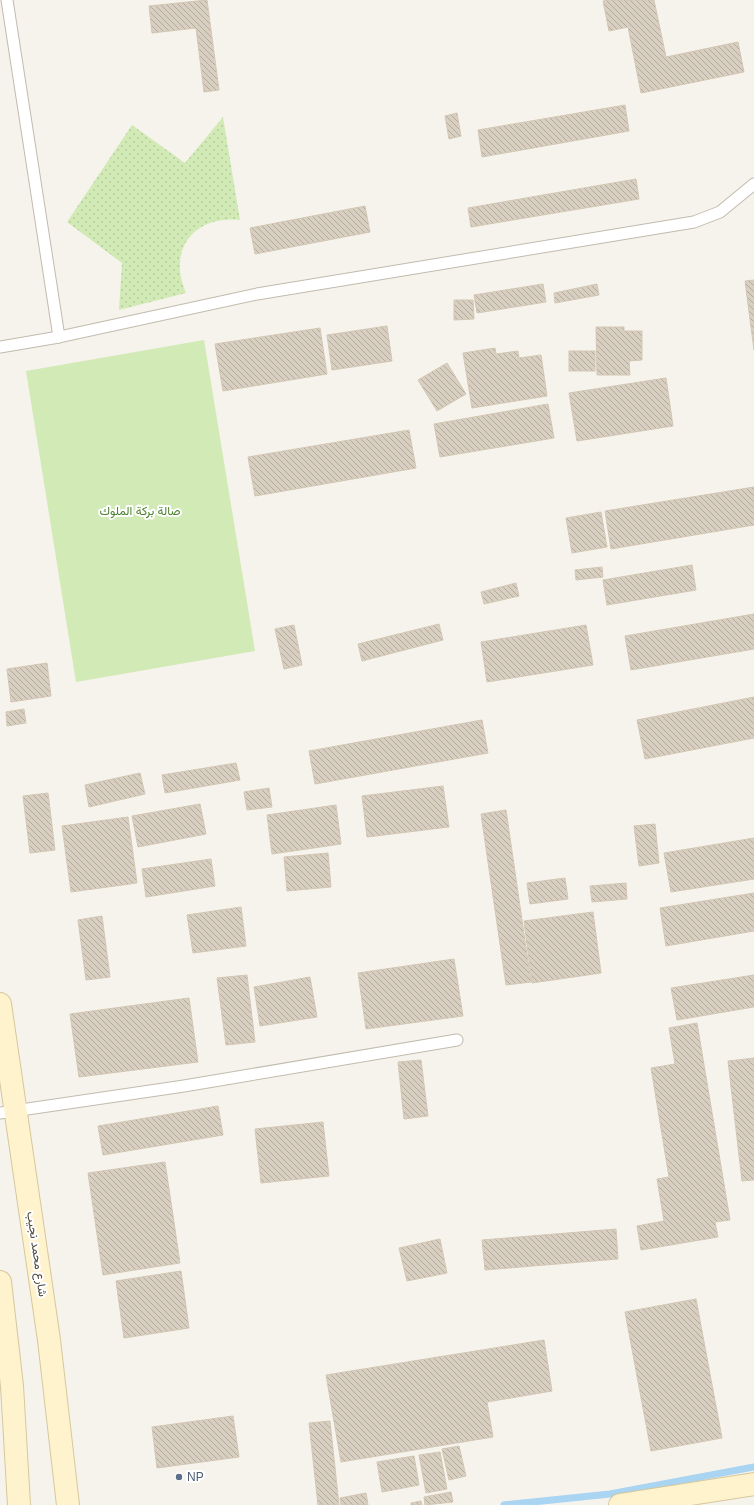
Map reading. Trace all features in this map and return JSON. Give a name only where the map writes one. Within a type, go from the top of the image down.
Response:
[{"type":"main road","name":"شارع محمد نجيب","points":[[0,1004],[8,1112],[49,1340],[68,1505]]},
{"type":"main road","points":[[0,1282],[12,1386],[19,1505]]},
{"type":"main road","points":[[620,1505],[754,1484]]},
{"type":"lane","points":[[7,0],[59,337]]},
{"type":"lane","points":[[0,347],[59,337],[257,294],[694,222],[720,212],[754,184]]},
{"type":"lane","points":[[8,1112],[184,1086],[457,1040]]},
{"type":"green space","points":[[223,117],[240,220],[224,220],[209,223],[189,238],[183,250],[180,263],[181,277],[186,293],[119,310],[122,263],[67,222],[132,125],[185,163]]},
{"type":"green space","name":"صالة بركة الملوك","points":[[204,340],[255,651],[76,682],[26,371]]},
{"type":"building","points":[[207,0],[219,90],[204,92],[196,28],[152,33],[149,6]]},
{"type":"building","points":[[654,0],[666,57],[738,42],[744,72],[641,93],[628,27],[609,31],[603,1]]},
{"type":"building","points":[[625,105],[629,131],[482,157],[478,130]]},
{"type":"building","points":[[457,113],[461,136],[449,139],[445,116]]},
{"type":"building","points":[[636,179],[639,199],[471,227],[468,208]]},
{"type":"building","points":[[365,206],[370,232],[255,254],[250,228]]},
{"type":"building","points":[[754,280],[754,350],[745,281]]},
{"type":"building","points":[[543,284],[546,302],[477,313],[474,295]]},
{"type":"building","points":[[597,284],[599,295],[555,303],[554,293]]},
{"type":"building","points":[[454,300],[473,300],[474,319],[454,320]]},
{"type":"building","points":[[387,326],[392,361],[332,370],[327,335]]},
{"type":"building","points":[[596,327],[624,327],[624,331],[642,331],[642,360],[629,361],[630,375],[597,375]]},
{"type":"building","points":[[320,328],[327,374],[223,391],[215,344]]},
{"type":"building","points":[[495,348],[496,354],[518,351],[519,358],[541,355],[547,396],[472,408],[463,353]]},
{"type":"building","points":[[569,351],[595,351],[595,371],[569,371]]},
{"type":"building","points":[[447,363],[466,394],[437,411],[418,380]]},
{"type":"building","points":[[666,378],[673,426],[577,441],[569,393]]},
{"type":"building","points":[[548,404],[554,438],[440,457],[434,424]]},
{"type":"building","points":[[409,430],[416,468],[255,496],[248,457]]},
{"type":"building","points":[[754,487],[754,525],[611,549],[605,511]]},
{"type":"building","points":[[601,512],[607,547],[572,553],[566,518]]},
{"type":"building","points":[[692,565],[696,590],[607,605],[603,580]]},
{"type":"building","points":[[602,567],[603,577],[576,580],[575,570]]},
{"type":"building","points":[[516,583],[519,596],[484,604],[481,592]]},
{"type":"building","points":[[754,614],[754,649],[631,670],[625,636]]},
{"type":"building","points":[[439,624],[443,640],[362,661],[358,644]]},
{"type":"building","points":[[294,625],[302,665],[284,669],[275,629]]},
{"type":"building","points":[[586,625],[593,665],[487,682],[481,642]]},
{"type":"building","points":[[47,663],[51,696],[11,702],[7,669]]},
{"type":"building","points":[[754,697],[754,738],[645,759],[637,720]]},
{"type":"building","points":[[24,709],[26,723],[7,726],[6,712]]},
{"type":"building","points":[[482,720],[488,753],[315,784],[309,751]]},
{"type":"building","points":[[236,763],[240,780],[165,793],[162,775]]},
{"type":"building","points":[[140,773],[145,794],[89,807],[85,785]]},
{"type":"building","points":[[443,786],[449,827],[367,837],[362,796]]},
{"type":"building","points":[[269,788],[272,807],[247,810],[244,792]]},
{"type":"building","points":[[48,793],[55,850],[30,853],[23,796]]},
{"type":"building","points":[[200,804],[206,834],[138,847],[132,816]]},
{"type":"building","points":[[336,805],[341,844],[272,854],[267,815]]},
{"type":"building","points":[[506,810],[531,982],[506,985],[481,814]]},
{"type":"building","points":[[128,817],[137,883],[71,892],[62,826]]},
{"type":"building","points":[[655,824],[659,863],[639,866],[634,826]]},
{"type":"building","points":[[754,838],[754,879],[671,892],[664,853]]},
{"type":"building","points":[[328,853],[331,887],[287,891],[284,857]]},
{"type":"building","points":[[211,859],[215,886],[146,897],[142,869]]},
{"type":"building","points":[[565,878],[568,899],[530,904],[527,883]]},
{"type":"building","points":[[626,883],[627,899],[592,902],[590,886]]},
{"type":"building","points":[[754,893],[754,931],[666,946],[660,908]]},
{"type":"building","points":[[241,907],[246,946],[193,953],[187,915]]},
{"type":"building","points":[[593,912],[601,973],[532,983],[524,921]]},
{"type":"building","points":[[102,916],[110,977],[86,980],[78,920]]},
{"type":"building","points":[[454,959],[463,1016],[366,1029],[358,973]]},
{"type":"building","points":[[247,975],[255,1042],[226,1045],[217,978]]},
{"type":"building","points":[[754,975],[754,1007],[677,1020],[671,988]]},
{"type":"building","points":[[310,977],[317,1017],[260,1026],[254,987]]},
{"type":"building","points":[[189,998],[198,1062],[79,1077],[70,1014]]},
{"type":"building","points":[[697,1023],[730,1220],[715,1222],[718,1237],[641,1250],[637,1226],[664,1221],[657,1179],[669,1177],[651,1068],[675,1064],[669,1028]]},
{"type":"building","points":[[754,1058],[754,1180],[742,1181],[728,1061]]},
{"type":"building","points":[[421,1060],[428,1116],[404,1119],[398,1062]]},
{"type":"building","points":[[218,1106],[223,1135],[103,1155],[98,1126]]},
{"type":"building","points":[[323,1122],[329,1176],[261,1183],[255,1129]]},
{"type":"building","points":[[165,1162],[180,1263],[103,1275],[88,1173]]},
{"type":"building","points":[[616,1229],[618,1259],[485,1270],[482,1240]]},
{"type":"building","points":[[440,1239],[447,1273],[407,1281],[399,1248]]},
{"type":"building","points":[[181,1271],[189,1328],[124,1338],[116,1281]]},
{"type":"building","points":[[696,1299],[722,1438],[651,1451],[625,1312]]},
{"type":"building","points":[[544,1340],[552,1391],[487,1402],[493,1437],[341,1462],[326,1375]]},
{"type":"building","points":[[233,1416],[239,1457],[157,1468],[152,1427]]},
{"type":"building","points":[[330,1421],[339,1505],[318,1505],[309,1423]]},
{"type":"building","points":[[459,1446],[466,1476],[449,1480],[442,1449]]},
{"type":"building","points":[[440,1452],[447,1489],[426,1493],[419,1455]]},
{"type":"building","points":[[414,1456],[419,1485],[382,1492],[377,1462]]},
{"type":"building","points":[[451,1492],[453,1502],[425,1505],[424,1497]]},
{"type":"building","points":[[366,1493],[368,1505],[341,1505],[340,1498]]},
{"type":"building","points":[[421,1501],[422,1505],[411,1505],[411,1503]]},
{"type":"waterway","points":[[504,1505],[610,1494],[754,1467]]},
{"type":"place","name":"NP","points":[[179,1477]]}]
